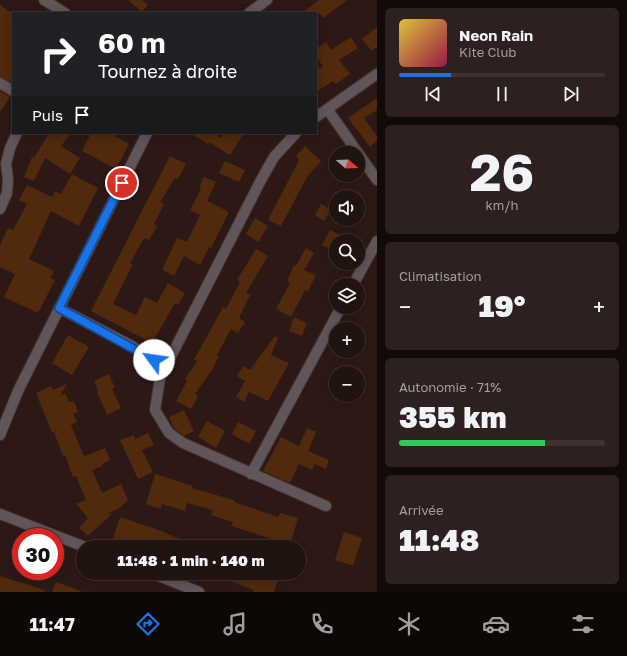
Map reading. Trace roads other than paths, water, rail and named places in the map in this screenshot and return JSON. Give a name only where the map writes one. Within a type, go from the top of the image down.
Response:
[{"type":"street","points":[[44,0],[63,12]]},
{"type":"street","points":[[250,12],[260,2]]},
{"type":"street","points":[[317,116],[377,74]]},
{"type":"street","points":[[0,83],[12,90]]},
{"type":"street","points":[[328,110],[353,146]]},
{"type":"street","points":[[0,209],[7,192],[8,179],[6,164],[10,148],[17,134]]},
{"type":"street","points":[[0,435],[18,391],[146,134]]},
{"type":"street","points":[[295,134],[274,157],[261,180],[160,378],[155,410],[169,434],[183,443],[326,506]]},
{"type":"street","points":[[365,163],[377,180]]},
{"type":"street","points":[[357,278],[377,241]]},
{"type":"street","points":[[59,308],[132,346],[166,367]]},
{"type":"street","points":[[251,474],[337,314]]},
{"type":"street","points":[[0,514],[76,544]]},
{"type":"street","points":[[169,580],[199,592]]}]
